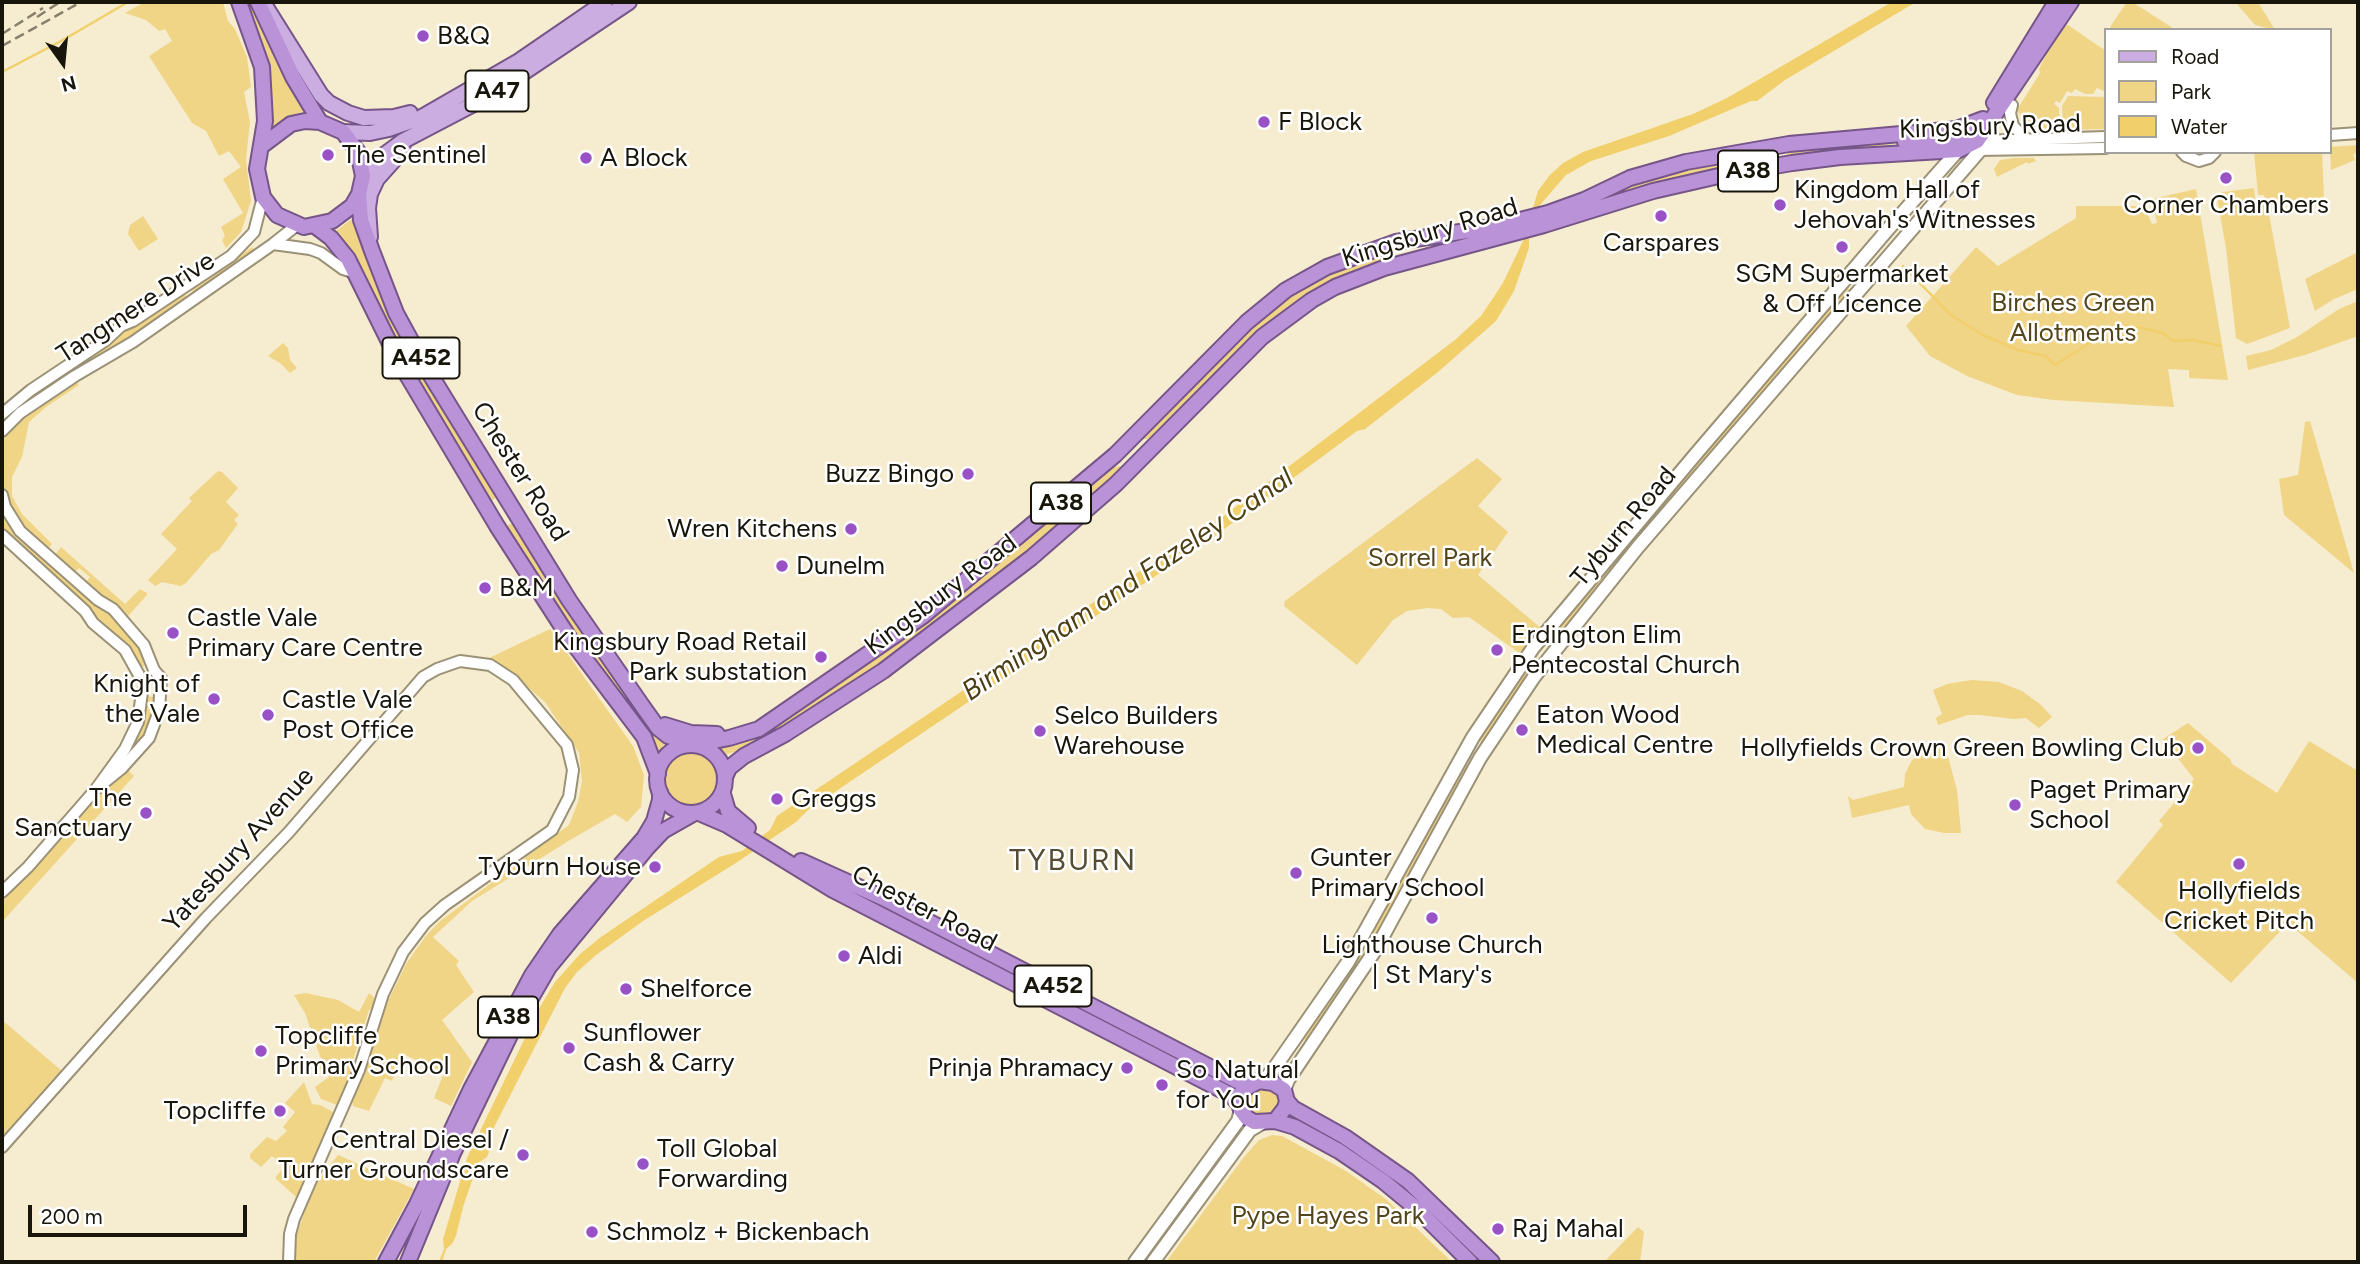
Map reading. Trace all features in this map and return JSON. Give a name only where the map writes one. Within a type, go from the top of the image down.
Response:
[{"type":"highway","points":[[239,2],[262,67],[265,121],[257,169],[262,197],[277,215],[297,225],[324,224],[341,216],[352,206],[359,194],[363,176],[358,152],[343,132],[320,122],[305,121],[290,124],[263,145]]},
{"type":"highway","points":[[260,2],[293,77],[320,122]]},
{"type":"highway","points":[[1974,145],[1983,119],[2056,2]]},
{"type":"highway","name":"Tyburn Road","points":[[1974,145],[2071,2]]},
{"type":"highway","points":[[1848,138],[1974,145],[2012,104],[2025,83],[2032,61]]},
{"type":"highway","name":"Kingsbury Road","points":[[1546,219],[1656,170],[1789,144],[1958,129],[1983,119]]},
{"type":"highway","points":[[1789,144],[1784,149],[1785,158],[1792,163]]},
{"type":"highway","name":"Kingsbury Road","points":[[725,777],[729,768],[744,756],[841,699],[918,647],[1031,558],[1140,461],[1262,337],[1312,300],[1335,287],[1384,268],[1517,227],[1653,191],[1792,163],[1974,145]]},
{"type":"highway","points":[[1759,149],[1768,158],[1768,163],[1762,168]]},
{"type":"highway","name":"Chester Road","points":[[359,194],[361,220],[401,322],[475,447],[569,600],[640,704],[658,728],[676,740],[694,744]]},
{"type":"highway","name":"Chester Road","points":[[315,226],[341,249],[356,273],[398,360],[497,526],[570,639],[644,737],[658,774]]},
{"type":"highway","name":"Kingsbury Road","points":[[694,744],[759,729],[923,616],[1089,479],[1247,322],[1303,279],[1350,257],[1396,242],[1517,227]]},
{"type":"highway","points":[[1136,435],[1139,444],[1145,446],[1167,432]]},
{"type":"highway","name":"A452","points":[[475,447],[481,465],[504,506],[504,516],[497,526]]},
{"type":"highway","points":[[1089,479],[1124,457],[1140,461]]},
{"type":"highway","points":[[640,704],[660,723],[673,729],[724,735],[746,733]]},
{"type":"highway","points":[[623,709],[643,751],[651,778],[647,832]]},
{"type":"highway","points":[[694,744],[710,750],[720,760],[725,777],[723,794]]},
{"type":"highway","name":"A38","points":[[386,1262],[477,1078],[532,975],[560,933],[647,832],[660,800],[658,774],[663,758],[670,750],[694,744]]},
{"type":"highway","points":[[660,792],[671,807],[696,814]]},
{"type":"highway","name":"Chester Road","points":[[723,794],[728,811],[751,835]]},
{"type":"highway","name":"A38","points":[[408,1262],[453,1153],[512,1031],[549,967],[663,831],[712,805],[723,794]]},
{"type":"highway","name":"Chester Road","points":[[696,814],[751,835],[827,887],[1231,1095],[1240,1107]]},
{"type":"highway","name":"Chester Road","points":[[765,844],[883,898],[1237,1081],[1256,1082]]},
{"type":"highway","points":[[970,961],[977,947]]},
{"type":"highway","points":[[1029,991],[1037,978]]},
{"type":"highway","points":[[1470,1262],[1417,1209],[1383,1181],[1339,1151],[1295,1127],[1247,1118],[1240,1107],[1241,1093],[1256,1082],[1273,1083],[1293,1108],[1345,1137],[1408,1181],[1492,1262]]},
{"type":"highway","points":[[1268,1122],[1285,1108],[1285,1095]]},
{"type":"main road","points":[[260,2],[321,95],[329,103],[348,113],[365,118],[394,117],[461,96]]},
{"type":"main road","name":"A47","points":[[343,132],[370,133],[420,118],[519,61],[605,2]]},
{"type":"main road","name":"A47","points":[[363,176],[402,141],[487,97],[629,2]]},
{"type":"main road","points":[[372,251],[368,208],[370,194],[377,179],[410,145],[487,97]]},
{"type":"main road","points":[[1889,228],[1918,206],[1974,145]]},
{"type":"main road","name":"Tyburn Road","points":[[1256,1082],[1267,1077],[1273,1070],[1348,962],[1466,750],[1499,696],[1542,638],[1889,228],[1936,176],[1974,145]]},
{"type":"main road","name":"Tyburn Road","points":[[1285,1095],[1288,1080],[1376,949],[1480,758],[1534,677],[1571,628],[1871,275],[1974,145]]},
{"type":"main road","points":[[1915,152],[1932,158],[1938,169],[1936,176]]},
{"type":"main road","points":[[1466,750],[1480,758]]},
{"type":"main road","points":[[1135,1262],[1238,1121],[1240,1107]]},
{"type":"main road","points":[[1153,1262],[1250,1130],[1268,1122]]},
{"type":"street","points":[[2012,104],[2010,113],[2013,126],[2026,139]]},
{"type":"street","points":[[2332,135],[2358,133]]},
{"type":"street","name":"Kingsbury Road","points":[[1974,145],[2026,139],[2104,136]]},
{"type":"street","name":"Kingsbury Road","points":[[1974,145],[2104,148]]},
{"type":"street","points":[[2186,154],[2199,161],[2213,154]]},
{"type":"street","name":"Tangmere Drive","points":[[2,414],[31,390],[106,340],[121,326],[133,321],[231,256],[254,232],[262,197]]},
{"type":"street","name":"Tangmere Drive","points":[[2,431],[29,407],[132,342],[297,225]]},
{"type":"street","points":[[273,244],[310,249],[321,253],[343,269],[356,273]]},
{"type":"street","points":[[2,495],[5,507],[20,531],[98,600],[113,609],[144,645],[154,670],[162,678],[159,711],[149,738],[122,768],[96,789]]},
{"type":"street","points":[[2,535],[125,650],[139,675]]},
{"type":"street","name":"Yatesbury Avenue","points":[[2,1147],[206,918],[289,832],[423,677],[460,661],[490,665],[513,680],[568,745],[573,769],[569,797],[552,830],[445,905],[425,923],[403,952],[383,994],[359,1070],[294,1219],[290,1234],[289,1262]]},
{"type":"street","points":[[2,892],[28,867],[96,789],[133,734],[138,722],[142,692],[137,682],[139,675],[144,671],[154,670]]},
{"type":"street","points":[[142,692],[150,695],[160,689]]},
{"type":"green space","points":[[145,2],[223,2],[228,21],[235,29],[247,57],[251,87],[244,92],[250,122],[246,159],[251,201],[241,232],[226,248],[221,227],[243,213],[223,179],[241,167],[229,151],[219,156],[206,131],[192,123],[149,56],[172,41],[165,29],[159,31],[146,20],[125,13]]},
{"type":"green space","points":[[242,2],[251,2],[277,63],[305,110],[272,127],[272,88],[267,62],[259,37]]},
{"type":"green space","points":[[2127,2],[2132,2],[2173,28],[2111,28]]},
{"type":"green space","points":[[2235,2],[2258,2],[2274,28],[2255,25]]},
{"type":"green space","points":[[2068,25],[2104,50],[2104,91],[2097,88],[2093,94],[2085,94],[2075,89],[2072,93],[2067,91],[2060,103],[2056,101],[2054,104],[2059,108],[2060,130],[2029,131],[2017,110],[2064,26]]},
{"type":"green space","points":[[2068,96],[2104,97],[2104,129],[2063,130],[2062,106]]},
{"type":"green space","points":[[1841,143],[1938,146],[1790,159],[1787,155],[1787,150]]},
{"type":"green space","points":[[2358,145],[2358,153],[2353,154],[2355,160],[2331,170],[2332,147]]},
{"type":"green space","points":[[2254,154],[2322,154],[2324,197],[2267,203],[2290,328],[2247,344],[2236,338],[2226,248],[2216,193],[2254,188],[2256,204],[2265,202],[2264,195],[2258,195]]},
{"type":"green space","points":[[1754,157],[1759,159],[1754,164],[1620,195],[1617,192],[1621,188],[1664,174]]},
{"type":"green space","points":[[2034,158],[2036,161],[2027,162],[1997,177],[1994,169],[2000,160]]},
{"type":"green space","name":"Birches Green Allotments","points":[[2196,189],[2228,380],[2189,378],[2189,370],[2168,369],[2174,407],[2054,400],[2017,395],[1967,376],[1930,356],[1906,326],[1976,247],[1998,266],[2076,218],[2076,206],[2144,206],[2152,224],[2157,223],[2152,199]]},
{"type":"green space","points":[[357,215],[435,390],[497,497],[488,503],[384,323],[359,261],[336,231]]},
{"type":"green space","points":[[143,216],[158,239],[139,251],[128,234],[130,225]]},
{"type":"green space","points":[[252,247],[257,253],[197,294],[190,290]]},
{"type":"green space","points":[[1393,250],[1385,264],[1337,281],[1186,403],[1153,435],[1142,439],[1142,433],[1263,315],[1323,275]]},
{"type":"green space","points":[[2358,252],[2358,289],[2315,311],[2305,279]]},
{"type":"green space","points":[[1844,286],[1848,287],[1850,293],[1659,515],[1656,514],[1654,511]]},
{"type":"green space","points":[[185,294],[188,298],[127,342],[45,392],[2,426],[2,419],[18,403],[121,330]]},
{"type":"green space","points":[[2358,301],[2358,336],[2305,355],[2248,370],[2246,356],[2271,350],[2297,337],[2339,309]]},
{"type":"green space","points":[[283,343],[288,348],[290,360],[297,368],[290,373],[268,356]]},
{"type":"green space","points":[[75,380],[79,385],[29,422],[22,457],[12,477],[12,496],[22,514],[52,544],[48,549],[19,525],[5,495],[2,481],[4,439],[16,420]]},
{"type":"green space","points":[[2310,421],[2354,573],[2284,515],[2279,479],[2298,475],[2305,422]]},
{"type":"green space","name":"Sorrel Park","points":[[1477,458],[1502,479],[1478,506],[1508,532],[1478,575],[1542,629],[1522,655],[1469,617],[1453,618],[1441,609],[1428,608],[1407,611],[1393,620],[1357,665],[1284,606],[1285,601]]},
{"type":"green space","points":[[1120,466],[1093,498],[1069,520],[899,654],[755,746],[724,755],[719,750],[719,745],[753,733],[1085,487],[1095,484],[1114,467]]},
{"type":"green space","points":[[218,471],[238,488],[226,502],[239,515],[234,520],[238,524],[219,550],[211,554],[186,583],[181,586],[162,582],[155,586],[148,580],[177,549],[161,534],[192,501],[189,498]]},
{"type":"green space","points":[[2,506],[6,516],[113,614],[139,645],[148,665],[137,668],[108,632],[2,530]]},
{"type":"green space","points":[[512,523],[667,742],[655,754],[526,558],[507,526]]},
{"type":"green space","points":[[1636,533],[1639,536],[1553,644],[1540,647]]},
{"type":"green space","points":[[61,547],[125,604],[140,589],[147,595],[128,616],[123,616],[85,583],[90,577],[79,568],[74,573],[55,555]]},
{"type":"green space","points":[[550,629],[633,746],[644,775],[641,807],[627,822],[615,814],[472,901],[433,937],[459,961],[456,965],[474,992],[442,1020],[472,1062],[451,1106],[434,1098],[444,1073],[403,1054],[392,1081],[385,1078],[369,1111],[353,1106],[352,1096],[379,1020],[406,964],[425,937],[439,922],[569,825],[578,802],[582,781],[579,753],[545,702],[506,668],[487,659]]},
{"type":"green space","points":[[1532,655],[1540,660],[1481,742],[1478,740]]},
{"type":"green space","points":[[1972,680],[1999,682],[2022,691],[2052,717],[2039,728],[2026,718],[1980,715],[1968,715],[1938,725],[1936,718],[1942,714],[1933,690],[1947,684]]},
{"type":"green space","points":[[144,696],[154,697],[152,721],[127,757]]},
{"type":"green space","points":[[2188,723],[2230,759],[2232,764],[2277,793],[2309,741],[2358,771],[2358,983],[2288,923],[2231,983],[2116,882],[2163,825],[2159,821],[2194,779],[2163,739]]},
{"type":"green space","points":[[1944,742],[1957,790],[1961,833],[1925,829],[1911,814],[1909,805],[1852,818],[1848,796],[1853,800],[1904,787],[1905,774],[1912,760]]},
{"type":"green space","points":[[691,751],[710,759],[718,778],[710,797],[691,805],[672,797],[664,778],[672,759]]},
{"type":"green space","points":[[1463,763],[1469,767],[1380,930],[1352,978],[1307,1043],[1303,1037]]},
{"type":"green space","points":[[128,770],[134,776],[2,922],[2,902],[93,798],[122,771]]},
{"type":"green space","points":[[980,956],[1230,1082],[1227,1088],[977,959]]},
{"type":"green space","points":[[306,993],[338,1000],[359,1012],[369,993],[376,999],[374,1008],[369,1010],[353,1060],[356,1062],[341,1103],[337,1105],[321,1099],[315,1087],[329,1077],[318,1067],[322,1062],[305,1013],[294,995]]},
{"type":"green space","points":[[2,1020],[62,1071],[2,1137]]},
{"type":"green space","points":[[304,1082],[312,1104],[333,1112],[334,1117],[300,1194],[296,1197],[275,1178],[284,1167],[272,1156],[261,1167],[250,1158],[250,1154],[267,1137],[276,1141],[287,1131],[283,1127],[295,1112],[285,1103]]},
{"type":"green space","points":[[1266,1087],[1278,1094],[1281,1101],[1276,1110],[1267,1116],[1256,1116],[1248,1111],[1245,1100],[1250,1093]]},
{"type":"green space","name":"Pype Hayes Park","points":[[1272,1135],[1282,1136],[1346,1171],[1387,1200],[1452,1262],[1166,1262],[1244,1157],[1259,1140]]},
{"type":"green space","points":[[338,1155],[414,1189],[374,1262],[298,1262],[295,1260],[294,1242],[314,1186]]},
{"type":"green space","points":[[1638,1227],[1644,1232],[1640,1262],[1604,1262]]},
{"type":"water","name":"Birmingham and Fazeley Canal","points":[[1892,2],[1916,2],[1785,80],[1757,101],[1751,101],[1669,136],[1591,161],[1566,175],[1540,205],[1514,291],[1496,321],[1438,372],[1365,429],[1357,431],[1216,535],[1188,550],[1182,558],[808,810],[796,822],[739,861],[643,921],[596,955],[577,972],[565,988],[489,1137],[489,1152],[487,1157],[478,1163],[456,1236],[446,1249],[442,1262],[439,1262],[444,1249],[443,1239],[467,1158],[540,1007],[555,982],[580,954],[719,857],[742,851],[770,830],[777,816],[1177,546],[1200,534],[1455,340],[1481,316],[1503,283],[1523,241],[1538,191],[1563,163],[1583,152],[1693,114],[1727,98]]},
{"type":"waterway","points":[[2,72],[128,2]]},
{"type":"waterway","points":[[1903,266],[1951,315],[1983,335],[2018,350],[2046,356],[2055,365],[2117,326],[2138,327],[2163,333],[2173,341],[2193,340],[2221,346]]},
{"type":"railway","points":[[37,17],[60,2]]},
{"type":"railway","points":[[2,46],[81,2]]},
{"type":"railway","points":[[2,34],[43,8]]},
{"type":"place","name":"B&Q","points":[[423,36]]},
{"type":"place","name":"F Block","points":[[1264,122]]},
{"type":"place","name":"The Sentinel","points":[[328,155]]},
{"type":"place","name":"A Block","points":[[586,158]]},
{"type":"place","name":"Corner Chambers","points":[[2226,178]]},
{"type":"place","name":"Kingdom Hall of Jehovah's Witnesses","points":[[1780,205]]},
{"type":"place","name":"Carspares","points":[[1661,216]]},
{"type":"place","name":"SGM Supermarket & Off Licence","points":[[1842,247]]},
{"type":"place","name":"Buzz Bingo","points":[[968,474]]},
{"type":"place","name":"Wren Kitchens","points":[[851,529]]},
{"type":"place","name":"Dunelm","points":[[782,566]]},
{"type":"place","name":"B&M","points":[[485,588]]},
{"type":"place","name":"Castle Vale Primary Care Centre","points":[[173,633]]},
{"type":"place","name":"Erdington Elim Pentecostal Church","points":[[1497,650]]},
{"type":"place","name":"Kingsbury Road Retail Park substation","points":[[821,657]]},
{"type":"place","name":"Knight of the Vale","points":[[214,699]]},
{"type":"place","name":"Castle Vale Post Office","points":[[268,715]]},
{"type":"place","name":"Eaton Wood Medical Centre","points":[[1522,730]]},
{"type":"place","name":"Selco Builders Warehouse","points":[[1040,731]]},
{"type":"place","name":"Hollyfields Crown Green Bowling Club","points":[[2198,748]]},
{"type":"place","name":"Greggs","points":[[777,799]]},
{"type":"place","name":"Paget Primary School","points":[[2015,805]]},
{"type":"place","name":"The Sanctuary","points":[[146,813]]},
{"type":"place","name":"Hollyfields Cricket Pitch","points":[[2239,864]]},
{"type":"place","name":"Tyburn House","points":[[655,867]]},
{"type":"place","name":"Gunter Primary School","points":[[1296,873]]},
{"type":"place","name":"Lighthouse Church | St Mary's","points":[[1432,918]]},
{"type":"place","name":"Aldi","points":[[844,956]]},
{"type":"place","name":"Shelforce","points":[[626,989]]},
{"type":"place","name":"Sunflower Cash & Carry","points":[[569,1048]]},
{"type":"place","name":"Topcliffe Primary School","points":[[261,1051]]},
{"type":"place","name":"Prinja Phramacy","points":[[1127,1068]]},
{"type":"place","name":"So Natural for You","points":[[1162,1085]]},
{"type":"place","name":"Topcliffe","points":[[280,1111]]},
{"type":"place","name":"Central Diesel / Turner Groundscare","points":[[523,1155]]},
{"type":"place","name":"Toll Global Forwarding","points":[[643,1164]]},
{"type":"place","name":"Raj Mahal","points":[[1498,1229]]},
{"type":"place","name":"Schmolz + Bickenbach","points":[[592,1232]]},
{"type":"district","name":"TYBURN","points":[[1073,861]]}]
